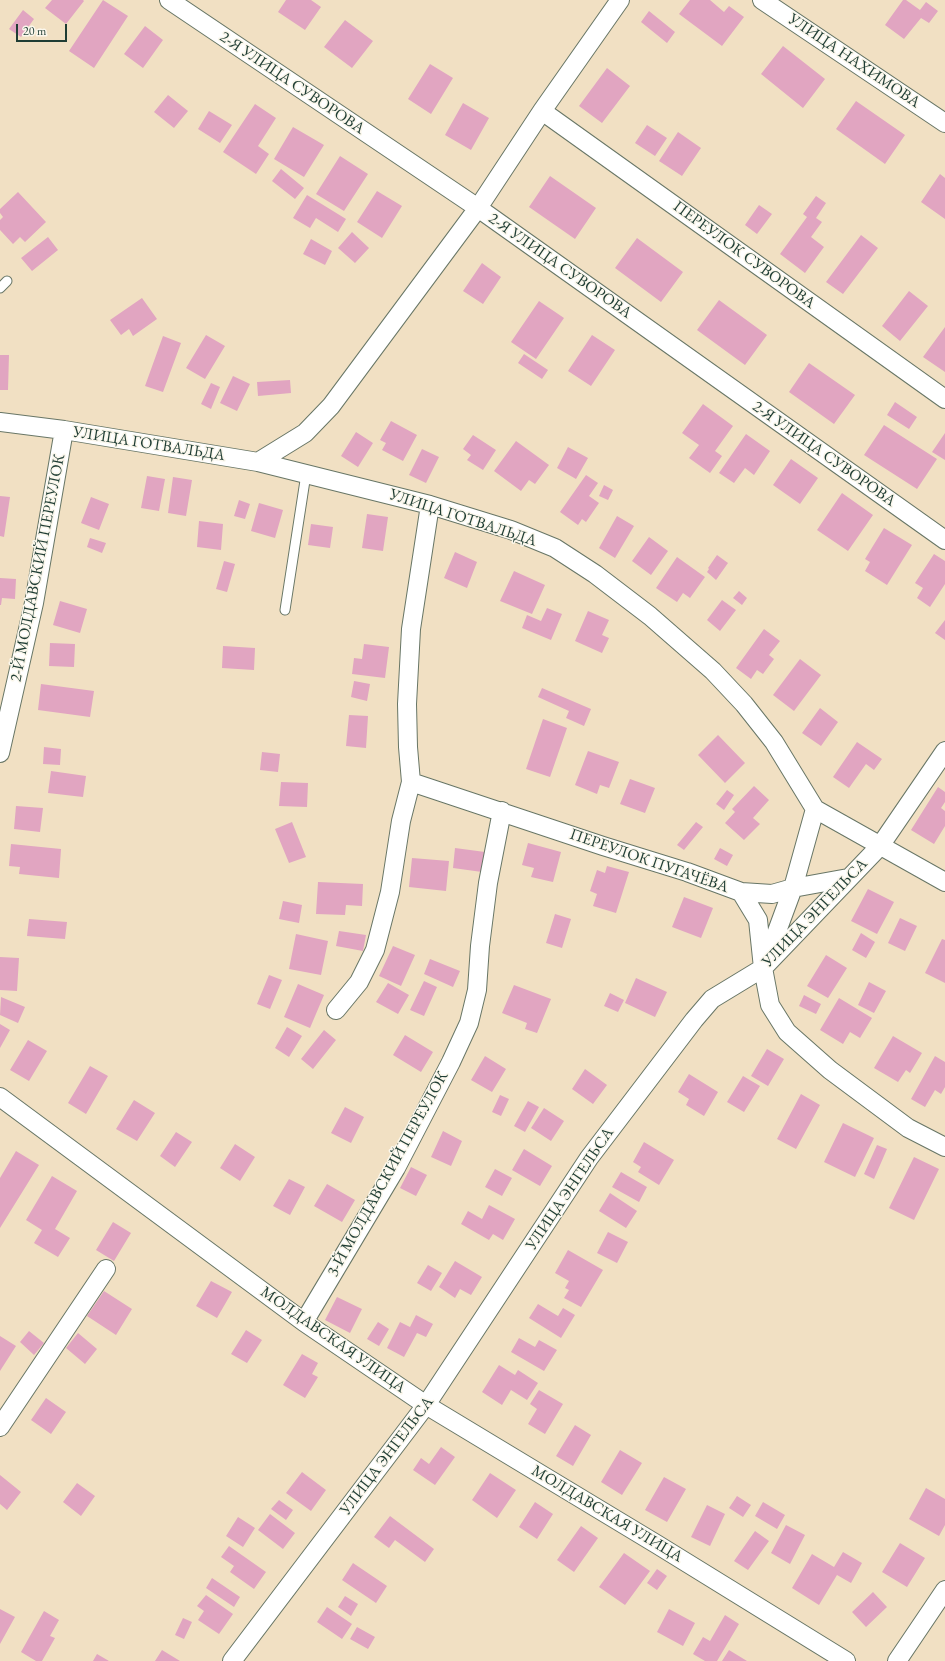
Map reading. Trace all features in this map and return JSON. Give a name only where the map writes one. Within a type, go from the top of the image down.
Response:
[{"type":"street","name":"2-Я УЛИЦА СУВОРОВА","points":[[169,0],[478,208],[945,540]]},
{"type":"street","points":[[258,462],[305,432],[331,406],[478,208],[542,111],[620,0]]},
{"type":"street","name":"УЛИЦА НАХИМОВА","points":[[762,0],[945,123]]},
{"type":"street","name":"ПЕРЕУЛОК СУВОРОВА","points":[[542,111],[945,399]]},
{"type":"street","name":"УЛИЦА ГОТВАЛЬДА","points":[[0,422],[64,430],[258,462],[430,505],[511,530],[555,548],[595,574],[650,616],[714,671],[744,704],[774,742],[815,809],[945,882]]},
{"type":"street","name":"2-Й МОЛДАВСКИЙ ПЕРЕУЛОК","points":[[0,753],[34,603],[64,430]]},
{"type":"street","points":[[336,1010],[359,982],[375,950],[390,892],[401,820],[411,782],[408,747],[407,704],[411,629],[430,505]]},
{"type":"street","name":"УЛИЦА ЭНГЕЛЬСА","points":[[232,1661],[426,1405],[589,1158],[694,1020],[712,999],[763,968],[880,846],[945,751]]},
{"type":"street","name":"ПЕРЕУЛОК ПУГАЧЁВА","points":[[411,782],[502,811],[603,846],[687,872],[740,892],[758,920],[763,968],[770,1005],[787,1032],[830,1070],[902,1124],[945,1147]]},
{"type":"street","points":[[763,968],[793,888],[815,809]]},
{"type":"street","name":"3-Й МОЛДАВСКИЙ ПЕРЕУЛОК","points":[[304,1322],[396,1168],[451,1062],[468,1023],[477,990],[480,946],[487,891],[502,811]]},
{"type":"street","points":[[740,892],[772,894],[793,888],[848,878]]},
{"type":"street","name":"МОЛДАВСКАЯ УЛИЦА","points":[[0,1097],[304,1322],[426,1405],[658,1545],[846,1661]]},
{"type":"street","points":[[0,1427],[106,1269]]},
{"type":"street","points":[[897,1661],[945,1590]]},
{"type":"lane","points":[[0,288],[6,281]]},
{"type":"lane","points":[[285,610],[306,474]]},
{"type":"building","points":[[52,0],[84,1],[66,24],[45,8]]},
{"type":"building","points":[[103,0],[128,16],[94,68],[69,51]]},
{"type":"building","points":[[286,0],[311,0],[321,7],[305,30],[278,12]]},
{"type":"building","points":[[690,0],[710,0],[724,12],[729,6],[744,17],[722,46],[679,14]]},
{"type":"building","points":[[903,0],[906,0],[920,10],[926,2],[938,11],[929,23],[921,18],[904,39],[885,25]]},
{"type":"building","points":[[23,10],[34,19],[21,37],[9,29]]},
{"type":"building","points":[[649,11],[675,32],[667,43],[641,22]]},
{"type":"building","points":[[345,20],[373,41],[352,68],[324,47]]},
{"type":"building","points":[[145,26],[163,40],[143,68],[124,54]]},
{"type":"building","points":[[783,46],[825,79],[803,108],[761,74]]},
{"type":"building","points":[[430,64],[453,78],[431,114],[408,99]]},
{"type":"building","points":[[607,68],[630,86],[602,123],[579,106]]},
{"type":"building","points":[[168,95],[188,111],[174,128],[154,112]]},
{"type":"building","points":[[856,101],[905,135],[885,164],[836,129]]},
{"type":"building","points":[[463,103],[489,118],[471,150],[445,135]]},
{"type":"building","points":[[255,104],[276,118],[258,146],[269,154],[256,174],[223,152]]},
{"type":"building","points":[[209,111],[232,125],[220,143],[198,129]]},
{"type":"building","points":[[647,125],[667,138],[655,156],[635,143]]},
{"type":"building","points":[[293,127],[324,145],[304,177],[274,159]]},
{"type":"building","points":[[678,132],[701,148],[682,176],[659,161]]},
{"type":"building","points":[[340,156],[368,174],[344,211],[316,194]]},
{"type":"building","points":[[281,169],[304,188],[295,199],[272,181]]},
{"type":"building","points":[[940,174],[945,178],[945,219],[921,202]]},
{"type":"building","points":[[550,176],[596,208],[575,239],[529,207]]},
{"type":"building","points":[[377,191],[402,206],[382,238],[357,222]]},
{"type":"building","points":[[18,192],[46,222],[25,242],[20,237],[13,244],[0,230],[0,220],[3,217],[0,213],[0,209]]},
{"type":"building","points":[[307,195],[346,219],[338,232],[316,218],[310,228],[293,218]]},
{"type":"building","points":[[816,196],[826,203],[816,218],[822,222],[811,237],[824,247],[805,273],[780,254],[807,217],[803,214]]},
{"type":"building","points":[[759,205],[772,214],[757,234],[745,225]]},
{"type":"building","points":[[352,232],[369,248],[355,263],[338,248]]},
{"type":"building","points":[[861,235],[878,248],[843,294],[826,282]]},
{"type":"building","points":[[48,237],[58,250],[32,271],[21,258]]},
{"type":"building","points":[[637,238],[683,272],[661,302],[615,268]]},
{"type":"building","points":[[311,239],[332,251],[325,265],[303,254]]},
{"type":"building","points":[[482,263],[501,277],[483,304],[463,291]]},
{"type":"building","points":[[909,291],[928,306],[900,341],[882,326]]},
{"type":"building","points":[[142,298],[157,319],[133,336],[129,329],[121,335],[110,320]]},
{"type":"building","points":[[719,300],[767,335],[745,365],[697,330]]},
{"type":"building","points":[[539,301],[564,318],[536,359],[511,342]]},
{"type":"building","points":[[945,327],[945,372],[923,357]]},
{"type":"building","points":[[206,335],[225,346],[205,379],[186,368]]},
{"type":"building","points":[[592,335],[615,350],[591,386],[568,371]]},
{"type":"building","points":[[163,336],[181,343],[163,392],[145,386]]},
{"type":"building","points":[[524,354],[548,370],[542,379],[518,363]]},
{"type":"building","points":[[0,355],[9,355],[8,390],[0,390]]},
{"type":"building","points":[[809,363],[855,395],[834,424],[789,392]]},
{"type":"building","points":[[233,376],[250,384],[237,411],[220,403]]},
{"type":"building","points":[[290,380],[291,393],[258,396],[257,382]]},
{"type":"building","points":[[211,383],[220,387],[211,409],[201,404]]},
{"type":"building","points":[[895,402],[917,417],[909,429],[887,415]]},
{"type":"building","points":[[703,404],[733,426],[715,451],[722,456],[710,473],[689,458],[699,445],[682,433]]},
{"type":"building","points":[[391,421],[417,435],[403,461],[382,450],[386,443],[380,440]]},
{"type":"building","points":[[884,425],[937,459],[917,489],[864,455]]},
{"type":"building","points":[[356,432],[373,443],[358,467],[341,456]]},
{"type":"building","points":[[945,433],[945,460],[932,452]]},
{"type":"building","points":[[746,434],[770,451],[754,475],[745,468],[734,483],[719,473]]},
{"type":"building","points":[[473,435],[496,450],[483,470],[467,460],[471,455],[463,449]]},
{"type":"building","points":[[516,441],[549,465],[535,484],[529,480],[521,491],[494,471]]},
{"type":"building","points":[[568,447],[588,458],[576,479],[557,468]]},
{"type":"building","points":[[422,449],[439,457],[426,483],[409,475]]},
{"type":"building","points":[[791,459],[818,478],[800,504],[773,485]]},
{"type":"building","points":[[586,475],[598,483],[589,496],[599,503],[586,522],[582,519],[578,525],[560,512]]},
{"type":"building","points":[[147,476],[165,479],[159,511],[141,508]]},
{"type":"building","points":[[173,477],[192,480],[186,516],[168,513]]},
{"type":"building","points":[[604,485],[613,490],[608,500],[599,496]]},
{"type":"building","points":[[842,493],[873,515],[848,551],[817,530]]},
{"type":"building","points":[[0,496],[10,497],[4,537],[0,536]]},
{"type":"building","points":[[91,497],[109,504],[99,530],[81,523]]},
{"type":"building","points":[[239,500],[250,504],[245,519],[234,516]]},
{"type":"building","points":[[259,503],[283,510],[275,538],[251,531]]},
{"type":"building","points":[[367,514],[388,517],[383,551],[362,548]]},
{"type":"building","points":[[617,516],[634,526],[615,558],[599,548]]},
{"type":"building","points":[[199,521],[223,524],[221,550],[197,547]]},
{"type":"building","points":[[311,524],[333,527],[330,548],[308,545]]},
{"type":"building","points":[[884,528],[912,545],[887,585],[865,571],[870,562],[865,559]]},
{"type":"building","points":[[649,537],[668,551],[651,575],[632,561]]},
{"type":"building","points":[[90,538],[106,543],[102,553],[87,547]]},
{"type":"building","points":[[455,552],[477,562],[467,588],[444,578]]},
{"type":"building","points":[[934,554],[945,561],[945,584],[930,607],[917,598],[923,588],[915,583]]},
{"type":"building","points":[[717,555],[728,563],[716,580],[707,572]]},
{"type":"building","points":[[677,557],[705,577],[690,598],[683,593],[677,602],[656,588]]},
{"type":"building","points":[[224,561],[235,564],[227,592],[216,589]]},
{"type":"building","points":[[514,571],[545,585],[532,614],[500,601]]},
{"type":"building","points":[[0,578],[16,579],[15,599],[2,598],[1,605],[0,605]]},
{"type":"building","points":[[739,591],[747,598],[742,605],[733,598]]},
{"type":"building","points":[[722,600],[736,610],[720,631],[707,620]]},
{"type":"building","points":[[60,601],[87,609],[80,633],[53,625]]},
{"type":"building","points":[[547,608],[562,614],[551,640],[522,628],[527,615],[541,621]]},
{"type":"building","points":[[588,611],[609,620],[602,635],[609,638],[602,653],[575,641]]},
{"type":"building","points":[[945,620],[945,640],[935,633]]},
{"type":"building","points":[[764,629],[780,641],[769,655],[774,659],[763,674],[757,670],[751,679],[736,668]]},
{"type":"building","points":[[50,643],[75,644],[74,667],[49,666]]},
{"type":"building","points":[[364,644],[389,647],[385,678],[352,674],[354,658],[362,659]]},
{"type":"building","points":[[223,646],[255,648],[254,670],[222,668]]},
{"type":"building","points":[[800,659],[821,675],[794,711],[773,695]]},
{"type":"building","points":[[354,681],[370,684],[367,701],[351,697]]},
{"type":"building","points":[[41,684],[94,691],[90,717],[38,710]]},
{"type":"building","points":[[542,688],[591,709],[584,726],[566,718],[569,711],[538,697]]},
{"type":"building","points":[[820,708],[838,722],[821,746],[802,733]]},
{"type":"building","points":[[349,715],[368,716],[366,748],[346,746]]},
{"type":"building","points":[[543,719],[567,728],[550,777],[526,769]]},
{"type":"building","points":[[718,735],[745,763],[725,783],[698,755]]},
{"type":"building","points":[[857,742],[882,759],[874,770],[866,764],[849,788],[833,777]]},
{"type":"building","points":[[44,747],[61,749],[60,765],[43,764]]},
{"type":"building","points":[[588,751],[619,762],[609,788],[600,785],[597,794],[575,785]]},
{"type":"building","points":[[262,752],[280,754],[278,772],[260,770]]},
{"type":"building","points":[[51,771],[86,776],[83,797],[48,793]]},
{"type":"building","points":[[630,779],[655,788],[645,813],[620,804]]},
{"type":"building","points":[[281,782],[308,783],[307,807],[279,806]]},
{"type":"building","points":[[754,786],[769,800],[753,818],[760,824],[744,840],[725,823],[735,812],[732,809]]},
{"type":"building","points":[[938,787],[945,792],[945,802],[941,808],[945,811],[945,826],[934,844],[911,830]]},
{"type":"building","points":[[727,790],[734,795],[724,810],[716,804]]},
{"type":"building","points":[[16,806],[43,808],[40,832],[14,829]]},
{"type":"building","points":[[292,822],[306,857],[289,863],[275,829]]},
{"type":"building","points":[[696,822],[703,827],[684,850],[677,845]]},
{"type":"building","points":[[528,843],[561,852],[553,882],[531,877],[534,868],[522,865]]},
{"type":"building","points":[[11,844],[61,849],[59,878],[19,874],[20,867],[9,866]]},
{"type":"building","points":[[455,848],[485,852],[482,872],[453,868]]},
{"type":"building","points":[[720,848],[733,855],[727,866],[714,859]]},
{"type":"building","points":[[412,858],[449,861],[446,891],[409,887]]},
{"type":"building","points":[[607,866],[629,872],[616,913],[593,906],[597,894],[590,891],[597,870],[605,873]]},
{"type":"building","points":[[318,882],[363,884],[362,906],[346,905],[345,915],[316,914]]},
{"type":"building","points":[[868,889],[894,902],[877,934],[851,921]]},
{"type":"building","points":[[684,897],[713,908],[701,938],[672,927]]},
{"type":"building","points":[[283,901],[302,905],[299,923],[279,919]]},
{"type":"building","points":[[555,914],[571,919],[562,948],[546,943]]},
{"type":"building","points":[[900,918],[917,926],[905,951],[888,943]]},
{"type":"building","points":[[29,919],[67,922],[65,939],[27,936]]},
{"type":"building","points":[[339,931],[366,935],[363,951],[336,946]]},
{"type":"building","points":[[861,933],[875,942],[866,958],[852,950]]},
{"type":"building","points":[[296,934],[328,941],[321,975],[289,969]]},
{"type":"building","points":[[942,939],[945,940],[945,983],[925,973]]},
{"type":"building","points":[[393,946],[415,955],[401,986],[379,976]]},
{"type":"building","points":[[826,955],[847,968],[828,998],[807,986]]},
{"type":"building","points":[[0,957],[19,958],[17,991],[0,990]]},
{"type":"building","points":[[430,959],[460,971],[453,987],[424,974]]},
{"type":"building","points":[[269,975],[282,980],[270,1009],[257,1004]]},
{"type":"building","points":[[636,978],[667,992],[655,1017],[625,1003]]},
{"type":"building","points":[[424,981],[437,987],[424,1016],[410,1010]]},
{"type":"building","points":[[869,982],[886,991],[874,1013],[858,1005]]},
{"type":"building","points":[[388,983],[409,995],[398,1014],[376,1002]]},
{"type":"building","points":[[298,984],[324,995],[310,1028],[284,1017]]},
{"type":"building","points":[[514,985],[551,999],[537,1033],[525,1029],[527,1023],[502,1013]]},
{"type":"building","points":[[610,993],[624,1000],[618,1012],[604,1006]]},
{"type":"building","points":[[804,995],[821,1004],[816,1014],[799,1006]]},
{"type":"building","points":[[1,997],[25,1007],[18,1023],[0,1015]]},
{"type":"building","points":[[839,998],[872,1018],[860,1038],[850,1032],[843,1044],[820,1030]]},
{"type":"building","points":[[0,1024],[10,1030],[0,1048]]},
{"type":"building","points":[[287,1027],[302,1036],[289,1057],[275,1048]]},
{"type":"building","points":[[324,1030],[336,1040],[313,1069],[301,1059]]},
{"type":"building","points":[[405,1035],[433,1052],[421,1072],[393,1055]]},
{"type":"building","points":[[893,1036],[922,1053],[910,1073],[906,1070],[898,1082],[874,1068]]},
{"type":"building","points":[[28,1040],[47,1051],[29,1081],[10,1070]]},
{"type":"building","points":[[767,1049],[784,1059],[768,1086],[751,1076]]},
{"type":"building","points":[[485,1056],[506,1069],[492,1092],[471,1080]]},
{"type":"building","points":[[935,1056],[945,1062],[945,1087],[941,1094],[935,1090],[925,1107],[911,1099]]},
{"type":"building","points":[[90,1066],[108,1076],[86,1114],[68,1103]]},
{"type":"building","points":[[585,1069],[607,1085],[593,1104],[572,1089]]},
{"type":"building","points":[[689,1074],[718,1092],[704,1116],[686,1105],[689,1099],[678,1092]]},
{"type":"building","points":[[743,1076],[760,1086],[744,1112],[727,1102]]},
{"type":"building","points":[[801,1094],[820,1105],[796,1149],[777,1139]]},
{"type":"building","points":[[500,1095],[509,1099],[501,1116],[492,1112]]},
{"type":"building","points":[[134,1100],[155,1113],[137,1141],[116,1129]]},
{"type":"building","points":[[528,1101],[539,1107],[525,1132],[514,1126]]},
{"type":"building","points":[[345,1107],[364,1117],[351,1143],[331,1133]]},
{"type":"building","points":[[544,1108],[564,1121],[551,1141],[531,1128]]},
{"type":"building","points":[[843,1123],[874,1138],[855,1177],[824,1162]]},
{"type":"building","points":[[443,1131],[462,1141],[451,1166],[431,1157]]},
{"type":"building","points":[[176,1132],[192,1142],[175,1167],[160,1156]]},
{"type":"building","points":[[644,1142],[674,1160],[659,1185],[638,1172],[641,1167],[633,1162]]},
{"type":"building","points":[[235,1144],[255,1157],[240,1181],[220,1168]]},
{"type":"building","points":[[877,1145],[887,1149],[874,1179],[864,1174]]},
{"type":"building","points":[[524,1149],[552,1166],[540,1186],[512,1170]]},
{"type":"building","points":[[16,1151],[39,1165],[0,1228],[0,1178]]},
{"type":"building","points":[[914,1157],[939,1169],[914,1220],[889,1208]]},
{"type":"building","points":[[411,1167],[427,1175],[416,1196],[400,1188]]},
{"type":"building","points":[[495,1169],[512,1178],[502,1196],[485,1187]]},
{"type":"building","points":[[621,1172],[647,1187],[639,1202],[612,1187]]},
{"type":"building","points":[[52,1176],[77,1191],[55,1229],[70,1238],[58,1257],[34,1243],[42,1230],[26,1220]]},
{"type":"building","points":[[289,1179],[305,1187],[290,1215],[273,1206]]},
{"type":"building","points":[[327,1184],[355,1200],[342,1222],[314,1206]]},
{"type":"building","points":[[610,1193],[637,1211],[626,1228],[599,1211]]},
{"type":"building","points":[[489,1205],[515,1219],[503,1240],[493,1234],[489,1240],[461,1224],[468,1211],[482,1219]]},
{"type":"building","points":[[113,1222],[131,1233],[114,1261],[96,1250]]},
{"type":"building","points":[[608,1232],[628,1242],[617,1263],[597,1253]]},
{"type":"building","points":[[568,1250],[603,1270],[581,1307],[564,1298],[569,1290],[565,1288],[569,1281],[555,1273]]},
{"type":"building","points":[[455,1261],[482,1277],[471,1295],[460,1289],[455,1298],[439,1287]]},
{"type":"building","points":[[428,1265],[442,1273],[431,1291],[417,1283]]},
{"type":"building","points":[[211,1281],[232,1292],[217,1318],[196,1306]]},
{"type":"building","points":[[104,1291],[132,1309],[116,1335],[87,1316]]},
{"type":"building","points":[[337,1297],[362,1309],[350,1333],[325,1320]]},
{"type":"building","points":[[538,1304],[558,1316],[563,1308],[575,1315],[561,1338],[529,1318]]},
{"type":"building","points":[[416,1315],[433,1324],[426,1337],[417,1333],[404,1357],[387,1348],[400,1322],[410,1327]]},
{"type":"building","points":[[378,1322],[389,1329],[379,1346],[367,1339]]},
{"type":"building","points":[[246,1330],[262,1340],[247,1363],[231,1354]]},
{"type":"building","points":[[29,1331],[44,1343],[34,1355],[20,1342]]},
{"type":"building","points":[[78,1333],[97,1349],[85,1364],[66,1348]]},
{"type":"building","points":[[0,1336],[16,1346],[0,1371]]},
{"type":"building","points":[[519,1338],[535,1347],[539,1340],[557,1350],[544,1371],[511,1352]]},
{"type":"building","points":[[302,1354],[318,1363],[312,1374],[318,1377],[305,1398],[283,1385]]},
{"type":"building","points":[[499,1365],[515,1375],[518,1370],[538,1383],[527,1400],[511,1390],[502,1405],[482,1392]]},
{"type":"building","points":[[539,1390],[563,1404],[545,1434],[528,1424],[537,1409],[530,1404]]},
{"type":"building","points":[[46,1398],[66,1412],[51,1434],[31,1420]]},
{"type":"building","points":[[575,1425],[591,1435],[573,1466],[556,1456]]},
{"type":"building","points":[[441,1447],[455,1457],[435,1485],[413,1470],[421,1458],[429,1464]]},
{"type":"building","points":[[620,1450],[642,1463],[622,1495],[601,1482]]},
{"type":"building","points":[[302,1472],[326,1490],[311,1511],[286,1493]]},
{"type":"building","points":[[490,1473],[516,1490],[497,1518],[472,1500]]},
{"type":"building","points":[[0,1475],[21,1492],[7,1510],[0,1504]]},
{"type":"building","points":[[664,1477],[686,1489],[667,1522],[645,1510]]},
{"type":"building","points":[[77,1483],[95,1496],[81,1516],[63,1502]]},
{"type":"building","points":[[926,1488],[945,1499],[945,1525],[939,1536],[909,1519]]},
{"type":"building","points":[[737,1496],[751,1505],[743,1517],[729,1508]]},
{"type":"building","points":[[279,1500],[293,1510],[286,1520],[271,1509]]},
{"type":"building","points":[[535,1502],[553,1514],[537,1539],[519,1527]]},
{"type":"building","points":[[763,1502],[785,1515],[777,1529],[755,1516]]},
{"type":"building","points":[[707,1505],[725,1514],[710,1546],[691,1537]]},
{"type":"building","points":[[270,1514],[295,1533],[283,1549],[258,1530]]},
{"type":"building","points":[[390,1516],[434,1549],[425,1562],[395,1540],[389,1548],[374,1537]]},
{"type":"building","points":[[238,1517],[255,1528],[243,1547],[226,1536]]},
{"type":"building","points":[[786,1525],[805,1535],[790,1564],[771,1553]]},
{"type":"building","points":[[581,1526],[598,1538],[574,1572],[557,1560]]},
{"type":"building","points":[[755,1531],[769,1541],[748,1570],[734,1561]]},
{"type":"building","points":[[900,1543],[925,1558],[907,1587],[882,1572]]},
{"type":"building","points":[[229,1546],[266,1572],[254,1589],[230,1572],[234,1566],[221,1557]]},
{"type":"building","points":[[843,1552],[862,1563],[851,1583],[837,1575],[819,1605],[792,1588],[812,1554],[834,1567]]},
{"type":"building","points":[[624,1553],[650,1571],[625,1605],[599,1587]]},
{"type":"building","points":[[353,1563],[387,1586],[376,1603],[342,1580]]},
{"type":"building","points":[[657,1569],[667,1576],[657,1590],[647,1583]]},
{"type":"building","points":[[212,1578],[240,1597],[234,1607],[206,1588]]},
{"type":"building","points":[[873,1592],[887,1607],[866,1627],[852,1612]]},
{"type":"building","points":[[206,1595],[233,1614],[219,1634],[198,1620],[204,1611],[197,1606]]},
{"type":"building","points":[[345,1596],[358,1604],[351,1616],[338,1607]]},
{"type":"building","points":[[327,1607],[352,1624],[342,1639],[317,1622]]},
{"type":"building","points":[[0,1609],[15,1617],[0,1644]]},
{"type":"building","points":[[669,1609],[695,1623],[683,1646],[657,1632]]},
{"type":"building","points":[[44,1611],[59,1620],[50,1636],[55,1638],[42,1661],[36,1661],[21,1652]]},
{"type":"building","points":[[725,1615],[739,1624],[717,1661],[705,1661],[693,1654],[703,1637],[710,1641]]},
{"type":"building","points":[[183,1618],[192,1622],[184,1639],[175,1635]]},
{"type":"building","points":[[357,1627],[375,1637],[368,1649],[350,1639]]},
{"type":"building","points":[[162,1650],[180,1661],[155,1661]]},
{"type":"building","points":[[729,1650],[747,1661],[722,1661]]},
{"type":"building","points":[[97,1654],[109,1661],[93,1661]]}]
